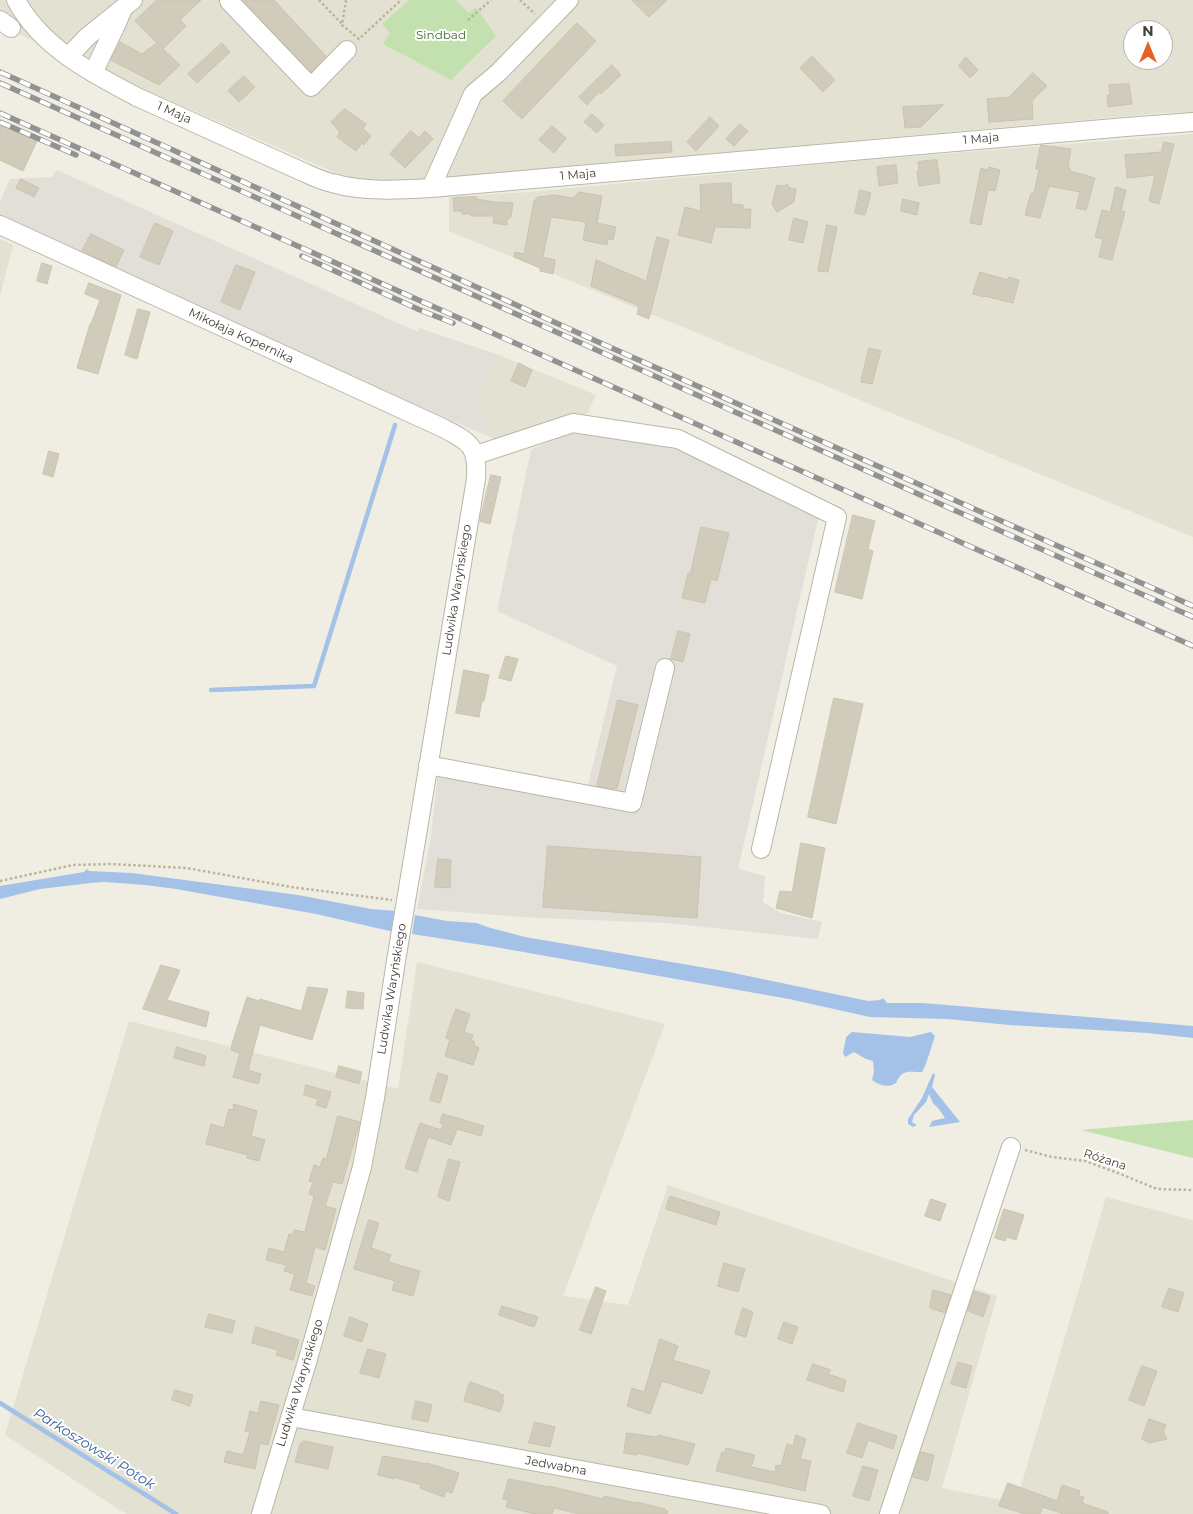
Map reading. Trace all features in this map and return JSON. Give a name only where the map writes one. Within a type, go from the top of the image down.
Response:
[{"type":"street","name":"1 Maja","points":[[16,0],[39,33],[68,57],[137,97],[330,183],[363,189],[399,190],[431,188],[1126,126],[1193,122]]},
{"type":"street","points":[[230,0],[311,87],[346,50]]},
{"type":"street","points":[[431,188],[473,94],[499,72],[569,0]]},
{"type":"street","points":[[68,57],[88,37],[127,5]]},
{"type":"street","points":[[92,72],[127,5]]},
{"type":"street","name":"Mikołaja Kopernika","points":[[0,225],[443,428],[462,438],[471,446],[476,455]]},
{"type":"street","points":[[476,455],[572,423],[678,439],[837,517],[761,849]]},
{"type":"street","name":"Ludwika Waryńskiego","points":[[261,1514],[291,1417],[362,1167],[375,1098],[476,479],[476,455]]},
{"type":"street","points":[[428,765],[632,803],[665,668]]},
{"type":"street","points":[[889,1514],[1011,1147]]},
{"type":"street","name":"Jedwabna","points":[[291,1417],[821,1514]]},
{"type":"path","points":[[319,0],[342,25],[359,38],[400,0]]},
{"type":"path","points":[[342,25],[346,0]]},
{"type":"path","points":[[468,20],[491,0]]},
{"type":"path","points":[[520,0],[546,24]]},
{"type":"path","points":[[0,881],[73,865],[110,864],[187,868],[300,888],[406,902]]},
{"type":"path","name":"Różana","points":[[1011,1147],[1052,1157],[1085,1161],[1157,1189],[1193,1190]]},
{"type":"shaded area","points":[[0,0],[1193,0],[1193,112],[1161,113],[407,181],[363,181],[333,172],[16,33],[0,24]]},
{"type":"shaded area","points":[[1193,134],[1193,537],[449,231],[449,197],[530,192],[867,160]]},
{"type":"shaded area","points":[[57,170],[418,332],[419,328],[499,355],[475,405],[499,441],[0,217],[0,201],[10,179],[52,177]]},
{"type":"shaded area","points":[[0,239],[13,245],[0,296]]},
{"type":"shaded area","points":[[499,355],[596,395],[587,414],[499,441],[475,405]]},
{"type":"shaded area","points":[[574,428],[675,449],[701,459],[819,515],[738,869],[765,876],[763,902],[781,913],[822,922],[818,939],[666,923],[537,918],[417,909],[431,836],[437,779],[445,761],[587,789],[617,666],[497,611],[531,450]]},
{"type":"shaded area","points":[[417,962],[665,1024],[563,1296],[628,1305],[668,1185],[997,1296],[942,1488],[1016,1503],[1106,1197],[1193,1220],[1193,1514],[126,1514],[5,1435],[129,1021],[398,1089]]},
{"type":"green space","name":"Sindbad","points":[[409,0],[456,0],[469,13],[476,7],[496,36],[451,80],[383,44],[390,33],[382,24]]},
{"type":"green space","points":[[1193,1120],[1193,1158],[1081,1130]]},
{"type":"water","points":[[87,869],[89,871],[132,873],[298,895],[371,909],[397,911],[394,932],[316,914],[145,885],[105,882],[91,883],[40,889],[0,899],[0,886],[84,872]]},
{"type":"water","points":[[415,915],[447,921],[477,923],[525,937],[724,971],[868,1001],[883,998],[887,1003],[923,1003],[1193,1026],[1193,1038],[1148,1033],[1009,1025],[948,1019],[870,1017],[789,999],[412,934]]},
{"type":"water","points":[[852,1032],[910,1037],[931,1032],[935,1036],[922,1072],[903,1073],[896,1083],[887,1086],[872,1080],[874,1072],[873,1061],[854,1052],[845,1057],[843,1053],[846,1037]]},
{"type":"water","points":[[933,1073],[935,1075],[932,1087],[960,1122],[929,1127],[932,1121],[945,1118],[933,1103],[929,1094],[926,1102],[914,1115],[912,1122],[917,1125],[913,1127],[908,1124],[908,1119],[922,1098]]},
{"type":"building","points":[[157,0],[201,0],[180,20],[186,26],[163,49],[180,65],[159,85],[111,60],[120,42],[142,54],[157,43],[135,21]]},
{"type":"building","points":[[243,0],[274,0],[326,56],[311,72]]},
{"type":"building","points":[[632,0],[667,0],[649,17]]},
{"type":"building","points":[[577,23],[596,41],[522,119],[503,101]]},
{"type":"building","points":[[222,43],[230,52],[197,83],[188,74]]},
{"type":"building","points":[[812,56],[835,80],[823,92],[800,68]]},
{"type":"building","points":[[966,57],[978,70],[970,78],[959,66]]},
{"type":"building","points":[[612,65],[621,75],[601,94],[599,92],[587,105],[579,97]]},
{"type":"building","points":[[1033,73],[1047,86],[1032,101],[1033,119],[989,122],[987,99],[1009,97]]},
{"type":"building","points":[[244,76],[255,87],[239,102],[228,91]]},
{"type":"building","points":[[1129,84],[1132,104],[1108,107],[1107,95],[1110,95],[1109,85]]},
{"type":"building","points":[[943,105],[921,127],[905,128],[903,107]]},
{"type":"building","points":[[345,109],[366,124],[363,129],[371,136],[356,151],[337,137],[340,132],[331,122]]},
{"type":"building","points":[[592,114],[604,125],[597,133],[584,122]]},
{"type":"building","points":[[710,117],[719,126],[696,151],[687,142]]},
{"type":"building","points":[[0,124],[37,141],[23,171],[0,160]]},
{"type":"building","points":[[740,124],[748,131],[734,146],[726,139]]},
{"type":"building","points":[[552,126],[566,138],[554,153],[539,140]]},
{"type":"building","points":[[411,131],[419,138],[425,131],[433,139],[405,168],[390,154]]},
{"type":"building","points":[[671,142],[672,152],[616,156],[615,145]]},
{"type":"building","points":[[1164,142],[1174,144],[1159,204],[1149,201],[1155,175],[1127,178],[1125,155],[1161,152]]},
{"type":"building","points":[[1041,145],[1071,149],[1068,167],[1070,171],[1095,178],[1086,210],[1076,208],[1080,192],[1049,186],[1040,218],[1025,215],[1031,193],[1034,194],[1039,169],[1036,169]]},
{"type":"building","points":[[937,160],[940,183],[919,186],[918,162]]},
{"type":"building","points":[[896,165],[898,183],[879,186],[877,167]]},
{"type":"building","points":[[989,167],[1000,170],[995,191],[988,190],[981,225],[970,223],[981,168],[988,170]]},
{"type":"building","points":[[21,179],[39,188],[34,197],[16,188]]},
{"type":"building","points":[[731,183],[732,204],[743,205],[743,209],[751,209],[750,228],[715,227],[711,243],[678,235],[685,207],[701,211],[700,185]]},
{"type":"building","points":[[787,184],[790,188],[796,189],[794,202],[777,212],[772,204],[777,185],[784,186]]},
{"type":"building","points":[[1116,187],[1126,190],[1121,211],[1125,212],[1112,260],[1099,257],[1103,239],[1095,237],[1102,210],[1110,212]]},
{"type":"building","points":[[860,190],[871,193],[865,215],[855,213]]},
{"type":"building","points":[[579,192],[602,196],[597,223],[616,227],[613,240],[608,239],[607,245],[583,240],[586,222],[551,217],[543,257],[555,260],[553,274],[540,271],[540,268],[514,257],[515,252],[524,254],[534,201],[538,197],[554,195],[573,198]]},
{"type":"building","points":[[476,197],[476,199],[513,203],[511,217],[507,220],[507,225],[493,223],[494,216],[471,216],[471,214],[462,214],[462,211],[454,211],[453,198]]},
{"type":"building","points":[[903,199],[919,203],[917,215],[901,211]]},
{"type":"building","points":[[794,218],[808,222],[803,243],[789,240]]},
{"type":"building","points":[[155,223],[173,231],[159,265],[140,257]]},
{"type":"building","points":[[827,225],[837,227],[828,272],[818,271]]},
{"type":"building","points":[[91,234],[124,250],[116,267],[82,251]]},
{"type":"building","points":[[657,237],[669,240],[649,319],[637,314],[639,306],[591,286],[596,260],[646,281]]},
{"type":"building","points":[[42,263],[52,266],[47,284],[37,281]]},
{"type":"building","points":[[236,265],[255,272],[240,310],[221,302]]},
{"type":"building","points":[[980,272],[1008,280],[1008,277],[1019,280],[1013,303],[973,294]]},
{"type":"building","points":[[89,283],[121,295],[98,374],[77,368],[90,324],[100,300],[85,294]]},
{"type":"building","points":[[138,309],[150,312],[137,359],[125,355]]},
{"type":"building","points":[[869,348],[881,351],[872,384],[861,382]]},
{"type":"building","points":[[519,363],[532,370],[525,387],[511,381]]},
{"type":"building","points":[[49,451],[59,454],[53,477],[43,474]]},
{"type":"building","points":[[491,475],[501,477],[490,524],[480,521]]},
{"type":"building","points":[[853,515],[875,521],[868,549],[873,551],[862,599],[835,592]]},
{"type":"building","points":[[701,527],[729,533],[717,581],[711,579],[705,603],[682,598],[688,573],[690,574]]},
{"type":"building","points":[[678,631],[690,634],[683,662],[671,659]]},
{"type":"building","points":[[506,656],[518,659],[511,681],[499,678]]},
{"type":"building","points":[[464,670],[489,675],[479,717],[456,713]]},
{"type":"building","points":[[834,698],[863,704],[836,824],[808,817]]},
{"type":"building","points":[[618,700],[638,705],[617,789],[597,786]]},
{"type":"building","points":[[801,843],[825,848],[812,918],[776,908],[780,891],[792,892]]},
{"type":"building","points":[[548,846],[701,857],[697,918],[543,907]]},
{"type":"building","points":[[438,859],[451,860],[450,888],[435,887]]},
{"type":"building","points":[[161,965],[180,970],[167,1000],[209,1012],[206,1027],[143,1009]]},
{"type":"building","points":[[308,987],[328,989],[312,1040],[260,1025],[248,1070],[261,1074],[258,1084],[233,1077],[240,1053],[231,1050],[231,1047],[247,997],[301,1011]]},
{"type":"building","points":[[348,991],[364,993],[363,1009],[346,1008]]},
{"type":"building","points":[[456,1009],[470,1014],[464,1032],[473,1035],[471,1040],[479,1048],[473,1065],[445,1056],[450,1039],[446,1038]]},
{"type":"building","points":[[177,1047],[206,1056],[204,1066],[174,1058]]},
{"type":"building","points":[[339,1066],[362,1072],[359,1084],[336,1077]]},
{"type":"building","points":[[438,1073],[448,1076],[440,1103],[430,1100]]},
{"type":"building","points":[[306,1085],[331,1092],[326,1108],[316,1105],[318,1099],[304,1095]]},
{"type":"building","points":[[234,1104],[257,1111],[251,1136],[265,1140],[259,1161],[247,1158],[248,1155],[206,1144],[211,1124],[224,1128],[229,1109],[233,1110]]},
{"type":"building","points":[[443,1114],[484,1126],[481,1136],[457,1129],[451,1145],[428,1137],[417,1172],[405,1168],[420,1123],[441,1130],[443,1124],[440,1123]]},
{"type":"building","points":[[338,1116],[360,1122],[342,1184],[333,1182],[325,1206],[336,1209],[325,1250],[315,1247],[306,1283],[315,1286],[312,1296],[290,1290],[295,1274],[284,1271],[286,1265],[266,1260],[269,1248],[284,1252],[289,1234],[293,1235],[294,1230],[305,1232],[314,1196],[309,1194],[313,1182],[309,1181],[314,1165],[320,1167],[323,1158],[326,1159]]},
{"type":"building","points":[[449,1159],[460,1162],[449,1201],[438,1197]]},
{"type":"building","points":[[670,1196],[720,1212],[716,1225],[666,1209]]},
{"type":"building","points":[[931,1199],[946,1204],[940,1221],[925,1216]]},
{"type":"building","points":[[1004,1209],[1024,1215],[1016,1240],[1007,1237],[1005,1241],[995,1238]]},
{"type":"building","points":[[369,1220],[379,1223],[371,1248],[391,1255],[388,1262],[420,1271],[413,1296],[392,1290],[395,1281],[354,1269]]},
{"type":"building","points":[[724,1263],[745,1269],[738,1292],[718,1286]]},
{"type":"building","points":[[596,1287],[606,1291],[591,1334],[580,1330]]},
{"type":"building","points":[[1169,1288],[1184,1293],[1178,1312],[1162,1307]]},
{"type":"building","points":[[933,1290],[951,1295],[945,1313],[930,1308]]},
{"type":"building","points":[[974,1291],[990,1296],[983,1317],[968,1311]]},
{"type":"building","points":[[502,1306],[538,1317],[534,1327],[499,1315]]},
{"type":"building","points":[[743,1308],[753,1312],[746,1337],[735,1334]]},
{"type":"building","points":[[209,1314],[235,1321],[232,1333],[205,1327]]},
{"type":"building","points":[[350,1317],[368,1324],[362,1342],[344,1336]]},
{"type":"building","points":[[784,1322],[798,1327],[792,1344],[778,1339]]},
{"type":"building","points":[[256,1327],[299,1340],[293,1360],[276,1355],[278,1350],[252,1343]]},
{"type":"building","points":[[660,1339],[678,1346],[673,1360],[710,1371],[702,1394],[662,1381],[650,1414],[627,1406],[632,1388],[644,1392]]},
{"type":"building","points":[[368,1349],[386,1354],[379,1378],[360,1373]]},
{"type":"building","points":[[958,1362],[972,1366],[966,1388],[951,1384]]},
{"type":"building","points":[[813,1364],[831,1370],[828,1374],[846,1380],[843,1392],[807,1380]]},
{"type":"building","points":[[1142,1366],[1157,1371],[1144,1406],[1129,1400]]},
{"type":"building","points":[[470,1382],[504,1395],[500,1412],[464,1401]]},
{"type":"building","points":[[175,1390],[193,1395],[190,1406],[172,1400]]},
{"type":"building","points":[[261,1401],[279,1405],[268,1445],[260,1443],[255,1469],[224,1462],[227,1451],[243,1455],[250,1432],[245,1431],[250,1411],[258,1413]]},
{"type":"building","points":[[416,1401],[432,1405],[428,1422],[412,1419]]},
{"type":"building","points":[[1149,1419],[1166,1425],[1163,1432],[1167,1439],[1150,1443],[1142,1439]]},
{"type":"building","points":[[535,1422],[555,1427],[550,1447],[529,1443]]},
{"type":"building","points":[[858,1423],[897,1436],[893,1449],[868,1440],[862,1458],[847,1453]]},
{"type":"building","points":[[627,1433],[657,1437],[658,1435],[695,1444],[688,1465],[637,1453],[637,1455],[624,1453]]},
{"type":"building","points":[[796,1435],[806,1439],[800,1459],[811,1461],[805,1491],[716,1471],[722,1452],[725,1452],[726,1448],[755,1455],[751,1467],[775,1472],[776,1465],[781,1466],[787,1444],[793,1446]]},
{"type":"building","points":[[304,1441],[333,1447],[328,1469],[295,1462],[300,1444]]},
{"type":"building","points":[[921,1452],[934,1455],[928,1481],[913,1477]]},
{"type":"building","points":[[383,1456],[427,1463],[459,1473],[452,1493],[446,1491],[444,1497],[420,1488],[421,1485],[394,1477],[394,1479],[378,1475]]},
{"type":"building","points":[[863,1466],[878,1470],[869,1501],[853,1496]]},
{"type":"building","points":[[509,1479],[603,1499],[604,1496],[637,1502],[668,1511],[667,1514],[579,1514],[554,1508],[552,1514],[535,1514],[506,1507],[508,1500],[503,1499]]},
{"type":"building","points":[[1008,1483],[1057,1501],[1062,1485],[1080,1491],[1079,1496],[1084,1497],[1082,1503],[1108,1512],[1108,1514],[1064,1514],[1043,1507],[1040,1514],[1025,1514],[999,1506]]},
{"type":"waterway","points":[[211,690],[314,686],[395,425]]},
{"type":"waterway","name":"Parkoszowski Potok","points":[[0,1403],[176,1514]]},
{"type":"railway","points":[[0,72],[605,345],[1193,606]]},
{"type":"railway","points":[[0,83],[1193,617]]},
{"type":"railway","points":[[0,113],[1193,646]]},
{"type":"railway","points":[[0,122],[76,155]]},
{"type":"railway","points":[[302,256],[420,310],[453,323]]}]
